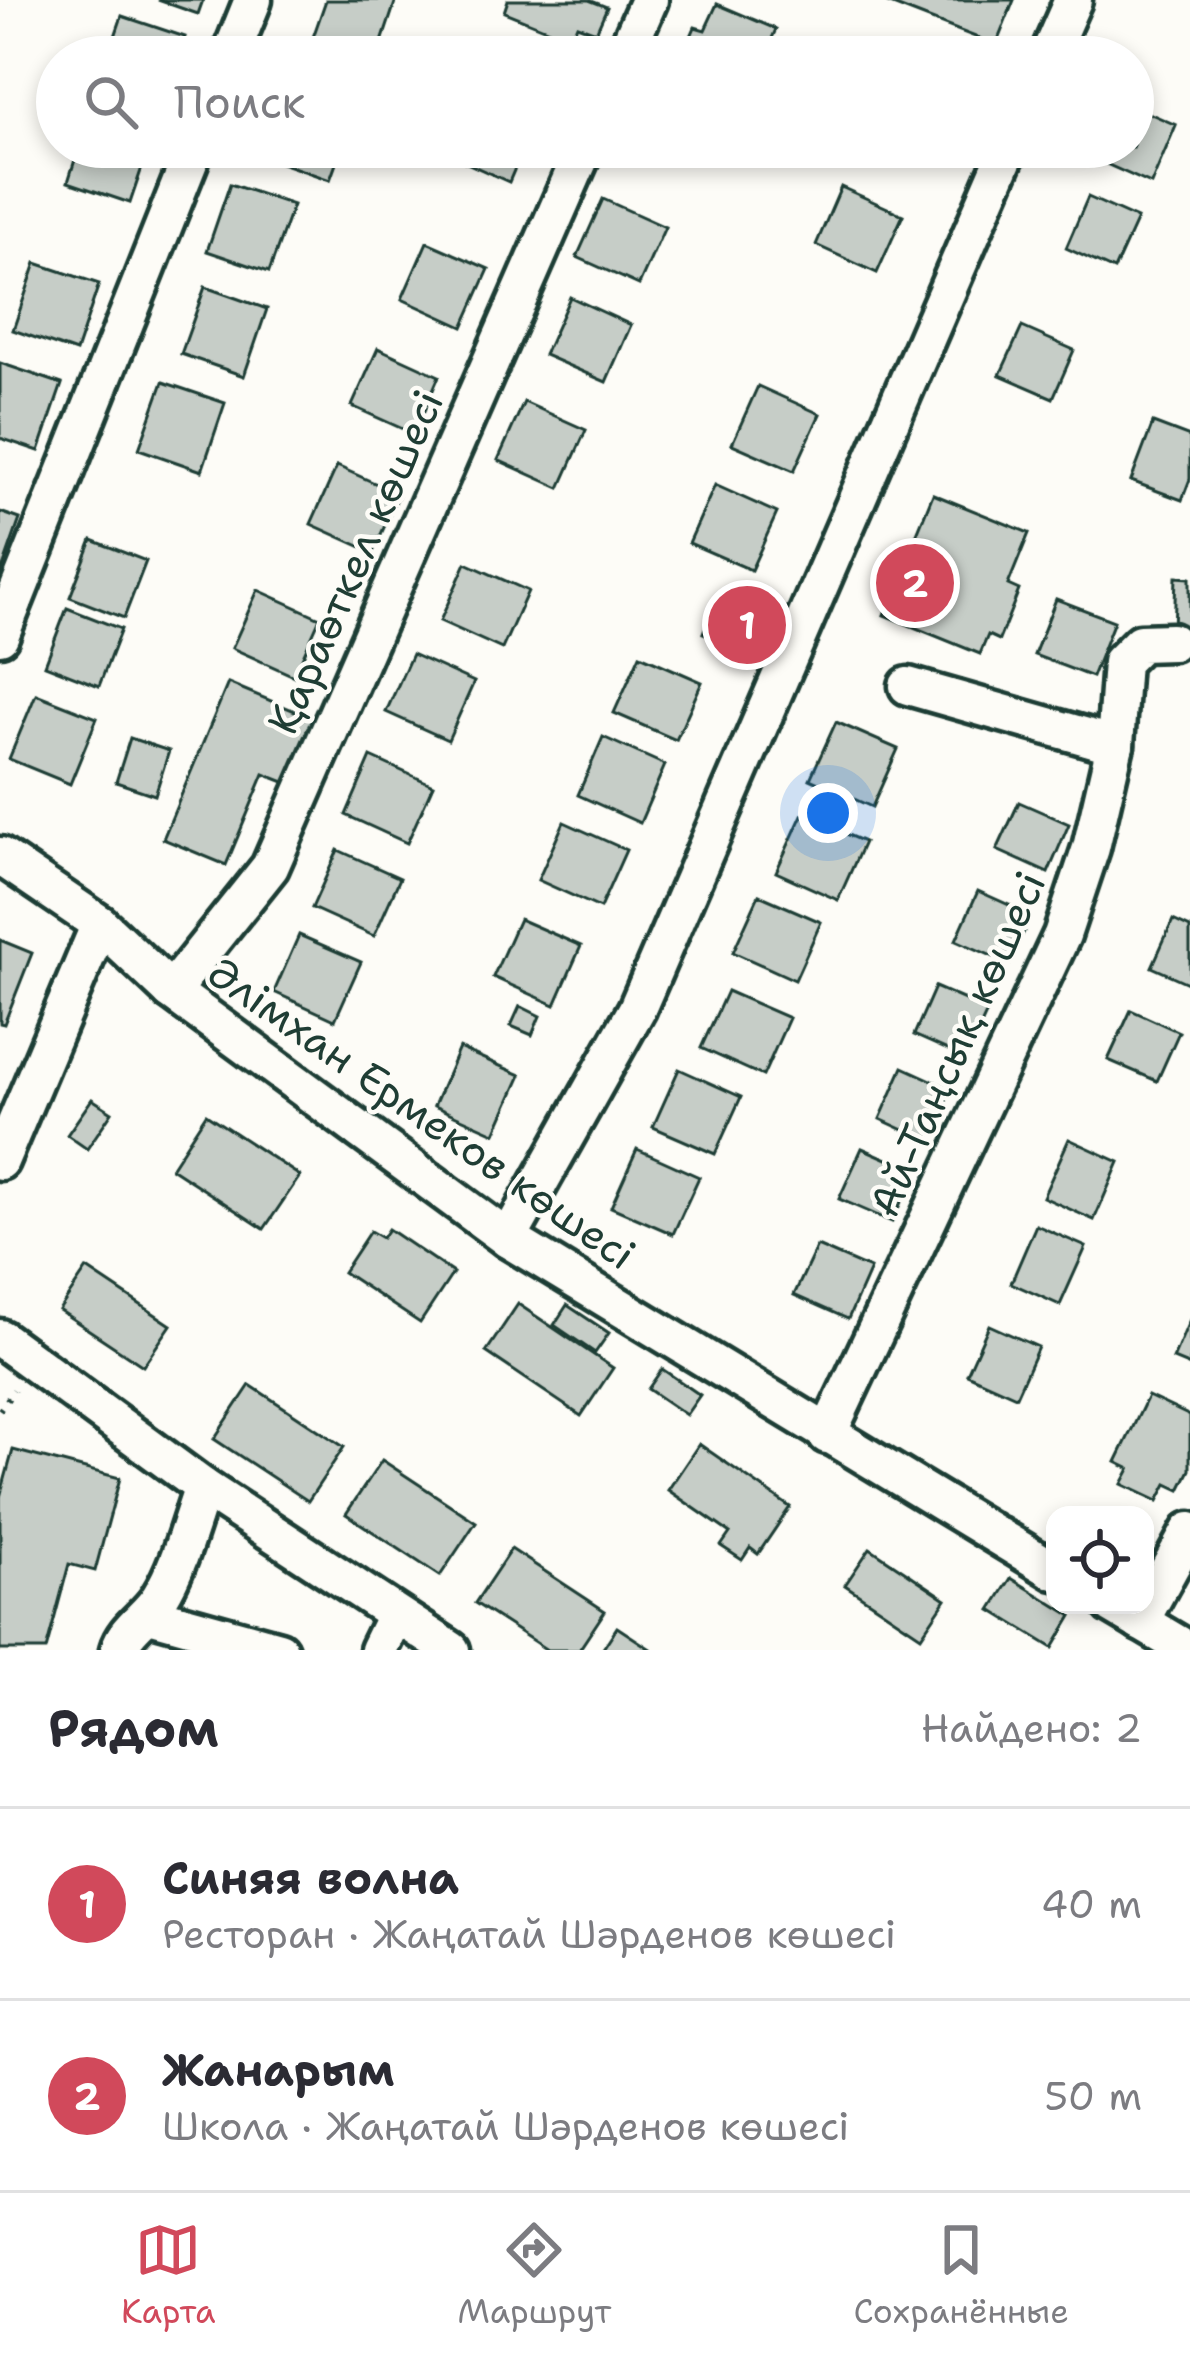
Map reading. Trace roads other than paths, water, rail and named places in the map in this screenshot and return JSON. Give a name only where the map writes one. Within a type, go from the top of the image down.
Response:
[{"type":"street","points":[[238,36],[253,0]]},
{"type":"street","points":[[633,36],[649,0]]},
{"type":"street","points":[[1057,36],[1073,0]]},
{"type":"street","points":[[0,636],[187,168]]},
{"type":"street","name":"Қараөткел көшесі","points":[[171,991],[271,867],[576,168]]},
{"type":"street","points":[[508,1239],[637,1009],[1000,168]]},
{"type":"street","name":"Ай-Таңсық көшесі","points":[[827,1435],[1062,934],[1091,848],[1115,745],[1121,662],[1140,644],[1172,642]]},
{"type":"street","points":[[908,686],[1115,745]]},
{"type":"street","name":"Әлімхан Ермеков көшесі","points":[[0,856],[100,924],[171,991],[508,1239],[1046,1566]]},
{"type":"street","points":[[0,1162],[100,924]]},
{"type":"street","points":[[0,1338],[203,1487],[451,1650]]},
{"type":"street","points":[[119,1650],[123,1637],[149,1614],[164,1591],[203,1487]]},
{"type":"street","points":[[1154,1578],[1190,1532]]},
{"type":"street","points":[[149,1614],[280,1650]]},
{"type":"street","points":[[1128,1614],[1188,1650]]},
{"type":"street","points":[[378,1650],[394,1615]]},
{"type":"place","name":"Жанарым","points":[[915,583]]},
{"type":"place","name":"Синяя волна","points":[[747,625]]}]
